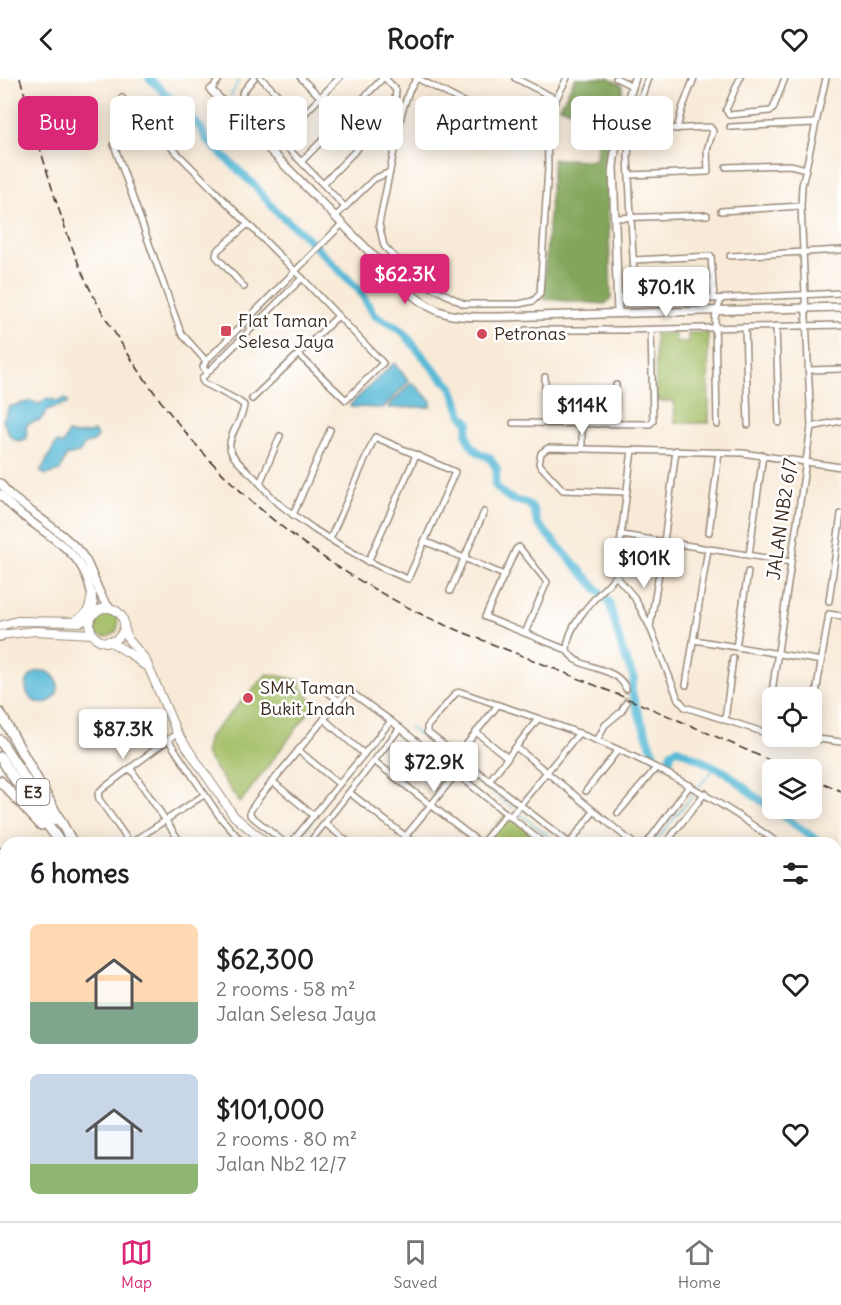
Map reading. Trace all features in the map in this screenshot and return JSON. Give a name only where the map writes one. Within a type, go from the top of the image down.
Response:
[{"type":"highway","points":[[0,713],[69,837]]},
{"type":"highway","name":"E3","points":[[0,740],[36,797],[68,837]]},
{"type":"highway","name":"E3","points":[[0,757],[56,837]]},
{"type":"highway","points":[[0,781],[30,815],[54,837]]},
{"type":"main road","points":[[65,623],[85,615],[90,606],[92,594]]},
{"type":"main road","points":[[0,633],[18,621],[81,622],[100,609],[111,608],[120,613],[128,639],[145,660],[177,733],[234,816],[259,837]]},
{"type":"main road","points":[[94,614],[90,626],[93,634],[100,640],[109,641],[129,652],[148,669]]},
{"type":"main road","points":[[109,641],[119,637],[124,627]]},
{"type":"main road","points":[[0,633],[35,631],[93,634]]},
{"type":"street","points":[[220,78],[211,90],[409,292],[440,313],[455,317],[841,307]]},
{"type":"street","points":[[242,96],[244,89],[254,78]]},
{"type":"street","points":[[261,78],[279,96]]},
{"type":"street","points":[[302,78],[319,96]]},
{"type":"street","points":[[323,96],[339,78]]},
{"type":"street","points":[[302,161],[384,78],[396,90],[392,114],[323,184]]},
{"type":"street","points":[[452,96],[417,78],[408,91],[402,112],[379,224],[381,238],[389,253],[414,278],[464,304],[519,304],[532,301],[540,294],[548,150]]},
{"type":"street","points":[[515,78],[550,96]]},
{"type":"street","points":[[558,96],[567,78]]},
{"type":"street","points":[[616,78],[632,86]]},
{"type":"street","points":[[629,96],[635,78]]},
{"type":"street","points":[[642,96],[648,78]]},
{"type":"street","points":[[677,129],[694,78]]},
{"type":"street","points":[[740,78],[726,110],[727,114],[770,111],[773,109],[785,78]]},
{"type":"street","name":"JALAN NB2 6/7","points":[[772,687],[811,427],[801,206],[802,186],[826,78]]},
{"type":"street","points":[[307,112],[319,100]]},
{"type":"street","points":[[730,127],[815,123]]},
{"type":"street","points":[[629,175],[708,172],[707,150],[713,128],[673,129]]},
{"type":"street","points":[[116,150],[181,333],[206,362]]},
{"type":"street","points":[[174,150],[248,224],[298,268],[302,278],[383,363],[348,399],[341,397],[298,354]]},
{"type":"street","points":[[291,150],[345,207]]},
{"type":"street","points":[[615,150],[613,166],[618,313]]},
{"type":"street","points":[[630,150],[631,218],[637,300],[642,302],[841,293]]},
{"type":"street","points":[[726,168],[790,165],[806,169]]},
{"type":"street","points":[[335,217],[374,179],[390,172]]},
{"type":"street","points":[[721,211],[801,206]]},
{"type":"street","points":[[614,218],[707,215]]},
{"type":"street","points":[[244,287],[216,256],[217,251],[248,224]]},
{"type":"street","points":[[207,373],[203,367],[206,362],[342,224]]},
{"type":"street","points":[[730,256],[841,250]]},
{"type":"street","points":[[634,260],[711,256],[718,299],[718,311],[715,318],[717,425]]},
{"type":"street","points":[[302,278],[203,377],[204,383],[244,405],[231,441],[232,452],[293,515],[330,539],[368,562],[408,579],[455,472],[375,437],[330,539]]},
{"type":"street","points":[[252,399],[338,316]]},
{"type":"street","points":[[526,330],[651,330],[841,325]]},
{"type":"street","points":[[745,327],[748,424]]},
{"type":"street","points":[[776,327],[779,423]]},
{"type":"street","points":[[513,423],[645,425],[653,422],[651,330]]},
{"type":"street","points":[[808,370],[841,369]]},
{"type":"street","points":[[545,377],[545,423]]},
{"type":"street","points":[[616,385],[616,424]]},
{"type":"street","points":[[566,405],[596,405],[598,424]]},
{"type":"street","points":[[811,427],[841,421]]},
{"type":"street","points":[[582,424],[582,448]]},
{"type":"street","points":[[293,515],[330,430]]},
{"type":"street","points":[[260,483],[280,436]]},
{"type":"street","points":[[626,492],[563,490],[539,464],[541,453],[548,448],[719,452],[763,455],[841,467]]},
{"type":"street","points":[[567,650],[567,642],[583,612],[616,576],[632,450]]},
{"type":"street","points":[[664,542],[676,450]]},
{"type":"street","points":[[709,532],[719,452]]},
{"type":"street","points":[[368,562],[416,455]]},
{"type":"street","points":[[749,555],[763,455]]},
{"type":"street","points":[[0,483],[10,495],[72,545],[96,578],[102,599],[111,608]]},
{"type":"street","points":[[0,494],[23,517],[83,562],[92,594],[94,614]]},
{"type":"street","points":[[450,591],[484,512]]},
{"type":"street","points":[[829,601],[841,514]]},
{"type":"street","points":[[622,535],[791,562]]},
{"type":"street","points":[[424,541],[504,575]]},
{"type":"street","points":[[525,633],[548,582],[519,547],[516,549],[485,617],[567,650],[572,657],[619,678],[626,689]]},
{"type":"street","points":[[686,685],[708,549]]},
{"type":"street","points":[[650,627],[662,555]]},
{"type":"street","points":[[736,647],[748,572]]},
{"type":"street","points":[[616,576],[634,597],[650,627],[681,704],[762,731]]},
{"type":"street","points":[[817,687],[829,614],[841,616]]},
{"type":"street","points":[[694,640],[822,661]]},
{"type":"street","points":[[725,720],[733,658]]},
{"type":"street","points":[[324,689],[338,700]]},
{"type":"street","points":[[278,837],[250,815],[251,808],[348,690],[400,728],[536,837]]},
{"type":"street","points":[[561,837],[426,729],[458,692],[538,719],[618,750],[705,793],[769,837]]},
{"type":"street","points":[[597,741],[605,725],[621,712],[626,703]]},
{"type":"street","points":[[457,756],[498,705]]},
{"type":"street","points":[[324,719],[364,754]]},
{"type":"street","points":[[489,781],[538,719]]},
{"type":"street","points":[[296,837],[391,721]]},
{"type":"street","points":[[314,837],[400,728]]},
{"type":"street","points":[[476,732],[508,758]]},
{"type":"street","points":[[126,837],[99,799],[98,794],[177,733]]},
{"type":"street","points":[[487,837],[520,805],[579,734]]},
{"type":"street","points":[[822,740],[841,742]]},
{"type":"street","points":[[169,741],[204,795],[237,837]]},
{"type":"street","points":[[516,747],[626,837]]},
{"type":"street","points":[[298,750],[339,784]]},
{"type":"street","points":[[586,791],[618,750]]},
{"type":"street","points":[[374,761],[473,837]]},
{"type":"street","points":[[618,813],[656,768]]},
{"type":"street","points":[[131,769],[177,837]]},
{"type":"street","points":[[350,793],[405,836],[456,774]]},
{"type":"street","points":[[272,781],[314,816]]},
{"type":"street","points":[[651,837],[690,785]]},
{"type":"street","points":[[671,837],[705,793]]},
{"type":"street","points":[[139,837],[204,795]]},
{"type":"street","points":[[574,837],[594,811]]},
{"type":"street","points":[[325,824],[341,837]]},
{"type":"green space","points":[[575,78],[609,78],[622,85],[622,96],[571,96],[571,110],[560,107]]},
{"type":"green space","points":[[596,150],[610,150],[607,162],[611,299],[605,304],[543,299],[553,159],[596,160]]},
{"type":"green space","points":[[655,333],[675,333],[675,342],[688,342],[688,333],[708,333],[709,423],[675,423],[674,401],[656,401]]},
{"type":"green space","points":[[105,611],[114,615],[118,624],[114,633],[105,637],[96,633],[92,624],[96,615]]},
{"type":"green space","points":[[267,674],[300,680],[303,690],[315,704],[240,803],[205,754],[209,736]]},
{"type":"green space","points":[[506,814],[535,837],[487,837]]},
{"type":"water","points":[[394,363],[409,381],[383,408],[351,407],[350,405]]},
{"type":"water","points":[[411,383],[431,401],[431,407],[389,408],[388,407]]},
{"type":"water","points":[[47,398],[68,401],[67,404],[49,409],[40,420],[28,424],[27,438],[17,441],[14,439],[8,433],[3,420],[9,407],[31,401],[39,404]]},
{"type":"water","points":[[95,432],[97,437],[94,442],[85,444],[79,453],[66,456],[60,471],[46,475],[40,472],[56,443],[63,444],[68,433],[75,435]]},
{"type":"water","points":[[42,671],[53,676],[58,687],[53,698],[42,703],[31,698],[26,687],[31,676]]},
{"type":"waterway","points":[[149,78],[201,128],[206,139],[255,186],[277,212],[303,234],[359,290],[375,316],[403,332],[436,372],[452,387],[462,415],[469,423],[468,440],[474,449],[489,457],[497,469],[495,485],[509,498],[527,503],[534,510],[537,523],[609,602],[622,650],[634,679],[631,690],[655,756],[662,762],[670,759],[671,752],[678,749],[727,773],[752,794],[813,837]]},
{"type":"waterway","points":[[231,96],[240,78]]},
{"type":"waterway","points":[[409,727],[513,808]]},
{"type":"waterway","points":[[698,788],[714,768]]},
{"type":"waterway","points":[[659,837],[695,792]]},
{"type":"waterway","points":[[519,813],[549,837]]},
{"type":"waterway","points":[[300,837],[313,820]]},
{"type":"tunnel","points":[[626,689],[626,703]]},
{"type":"railway","points":[[20,78],[48,176],[82,272],[113,330],[134,363],[163,404],[224,475],[293,536],[331,562],[424,616],[632,700],[766,759]]},
{"type":"railway","points":[[822,782],[841,791]]},
{"type":"place","name":"Flat Taman Selesa Jaya","points":[[226,331]]},
{"type":"place","name":"Petronas","points":[[482,334]]},
{"type":"place","name":"SMK Taman Bukit Indah","points":[[248,698]]}]
